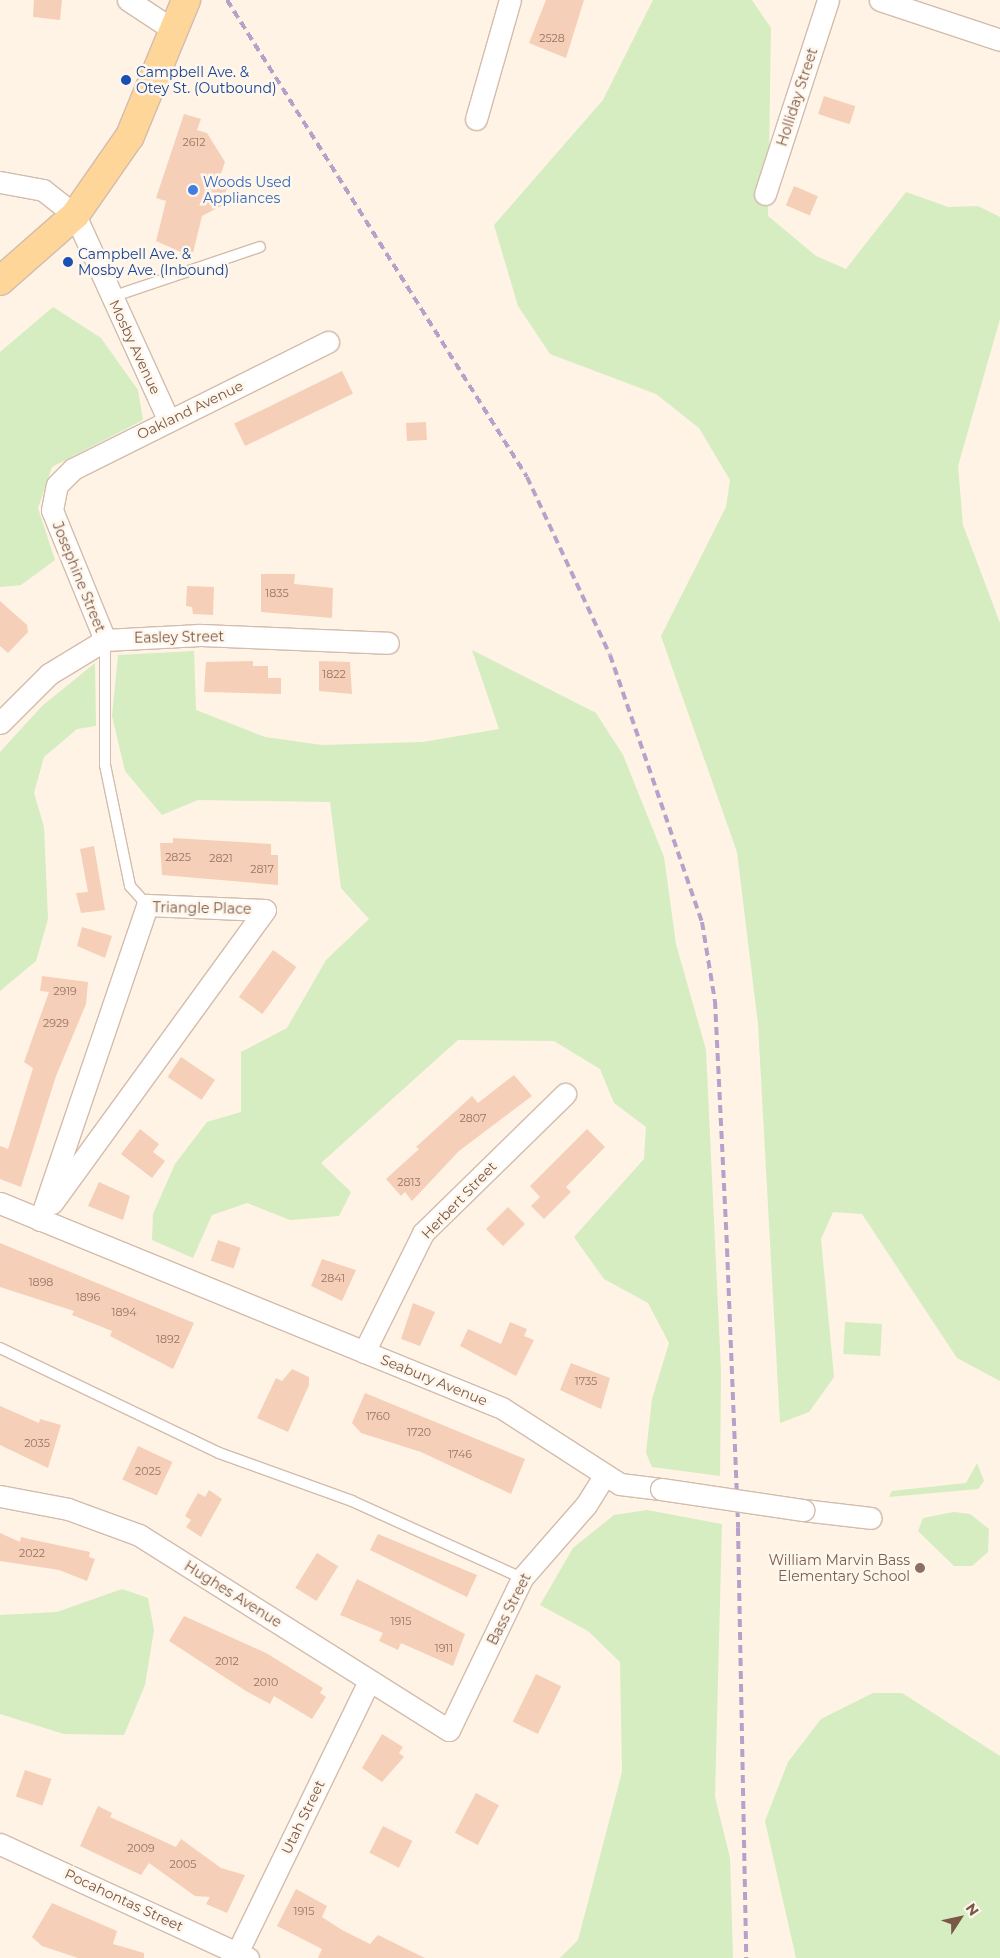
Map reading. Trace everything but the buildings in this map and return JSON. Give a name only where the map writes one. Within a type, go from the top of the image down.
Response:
[{"type":"main road","points":[[0,281],[75,215],[130,136],[186,0]]},
{"type":"street","points":[[128,0],[174,31]]},
{"type":"street","points":[[476,119],[510,0]]},
{"type":"street","name":"Holliday Street","points":[[765,194],[828,0]]},
{"type":"street","points":[[880,0],[1000,40]]},
{"type":"street","name":"Mosby Avenue","points":[[0,182],[44,190],[75,215],[168,419]]},
{"type":"street","name":"Oakland Avenue","points":[[57,485],[73,469],[168,419],[328,342]]},
{"type":"street","name":"Josephine Street","points":[[57,485],[52,510],[105,640]]},
{"type":"street","name":"Easley Street","points":[[0,723],[49,674],[105,640],[200,635],[388,643]]},
{"type":"street","name":"Triangle Place","points":[[148,905],[265,910],[40,1220],[148,905]]},
{"type":"street","name":"Herbert Street","points":[[364,1352],[423,1233],[565,1094]]},
{"type":"street","name":"Seabury Avenue","points":[[0,1203],[502,1408],[604,1476],[620,1484],[871,1518]]},
{"type":"street","name":"Bass Street","points":[[449,1730],[522,1578],[586,1505],[604,1476]]},
{"type":"street","name":"Hughes Avenue","points":[[0,1496],[68,1509],[139,1535],[449,1730]]},
{"type":"street","name":"Utah Street","points":[[243,1955],[369,1681]]},
{"type":"street","name":"Pocahontas Street","points":[[0,1844],[243,1955]]},
{"type":"lane","points":[[112,297],[260,247]]},
{"type":"lane","points":[[105,640],[105,764],[130,886],[148,905]]},
{"type":"lane","points":[[0,1348],[219,1453],[352,1501],[522,1578]]},
{"type":"green space","points":[[653,0],[752,0],[771,28],[768,216],[816,256],[846,269],[906,192],[948,207],[978,206],[1000,217],[1000,319],[958,466],[963,525],[1000,623],[1000,1381],[957,1358],[862,1214],[833,1212],[821,1239],[834,1377],[809,1412],[780,1423],[758,1024],[737,852],[661,636],[726,507],[730,480],[699,428],[656,394],[550,354],[518,306],[494,225],[603,100]]},
{"type":"green space","points":[[53,307],[101,338],[138,390],[143,420],[52,467],[38,508],[55,560],[21,585],[0,587],[0,352]]},
{"type":"green space","points":[[472,650],[596,713],[623,755],[664,857],[676,944],[706,1050],[721,1371],[720,1476],[652,1467],[646,1453],[652,1399],[669,1343],[648,1303],[604,1279],[574,1237],[644,1159],[646,1127],[614,1103],[600,1069],[554,1041],[458,1040],[321,1163],[351,1192],[339,1216],[290,1220],[247,1203],[212,1215],[193,1258],[152,1240],[153,1214],[175,1164],[207,1122],[241,1112],[241,1052],[287,1028],[326,960],[369,919],[341,888],[330,802],[198,800],[162,815],[125,771],[112,716],[118,655],[194,651],[196,710],[265,737],[322,745],[423,742],[499,729]]},
{"type":"green space","points":[[95,663],[96,726],[77,729],[44,757],[34,793],[44,827],[48,919],[36,961],[0,991],[0,752],[42,706]]},
{"type":"green space","points":[[845,1322],[882,1324],[880,1356],[843,1354]]},
{"type":"green space","points":[[977,1463],[984,1481],[978,1489],[889,1497],[892,1491],[966,1483]]},
{"type":"green space","points":[[647,1510],[722,1524],[715,1797],[730,1858],[733,1958],[560,1958],[578,1940],[622,1772],[620,1662],[588,1631],[540,1605],[573,1548],[614,1515]]},
{"type":"green space","points":[[954,1512],[970,1514],[989,1529],[988,1552],[972,1566],[954,1566],[918,1531],[923,1518]]},
{"type":"green space","points":[[122,1589],[148,1598],[154,1630],[145,1685],[124,1735],[64,1734],[0,1714],[0,1615],[57,1612]]},
{"type":"green space","points":[[873,1693],[902,1693],[1000,1756],[1000,1958],[796,1958],[765,1821],[788,1762],[821,1719]]},
{"type":"railway","points":[[227,0],[527,477],[610,655],[702,922],[715,1001],[727,1249],[738,1528],[746,1958]]},
{"type":"place","name":"Campbell Ave. & Otey St. (Outbound)","points":[[126,80]]},
{"type":"place","name":"Woods Used Appliances","points":[[193,190]]},
{"type":"place","name":"Campbell Ave. & Mosby Ave. (Inbound)","points":[[68,262]]},
{"type":"place","name":"William Marvin Bass Elementary School","points":[[920,1568]]}]
